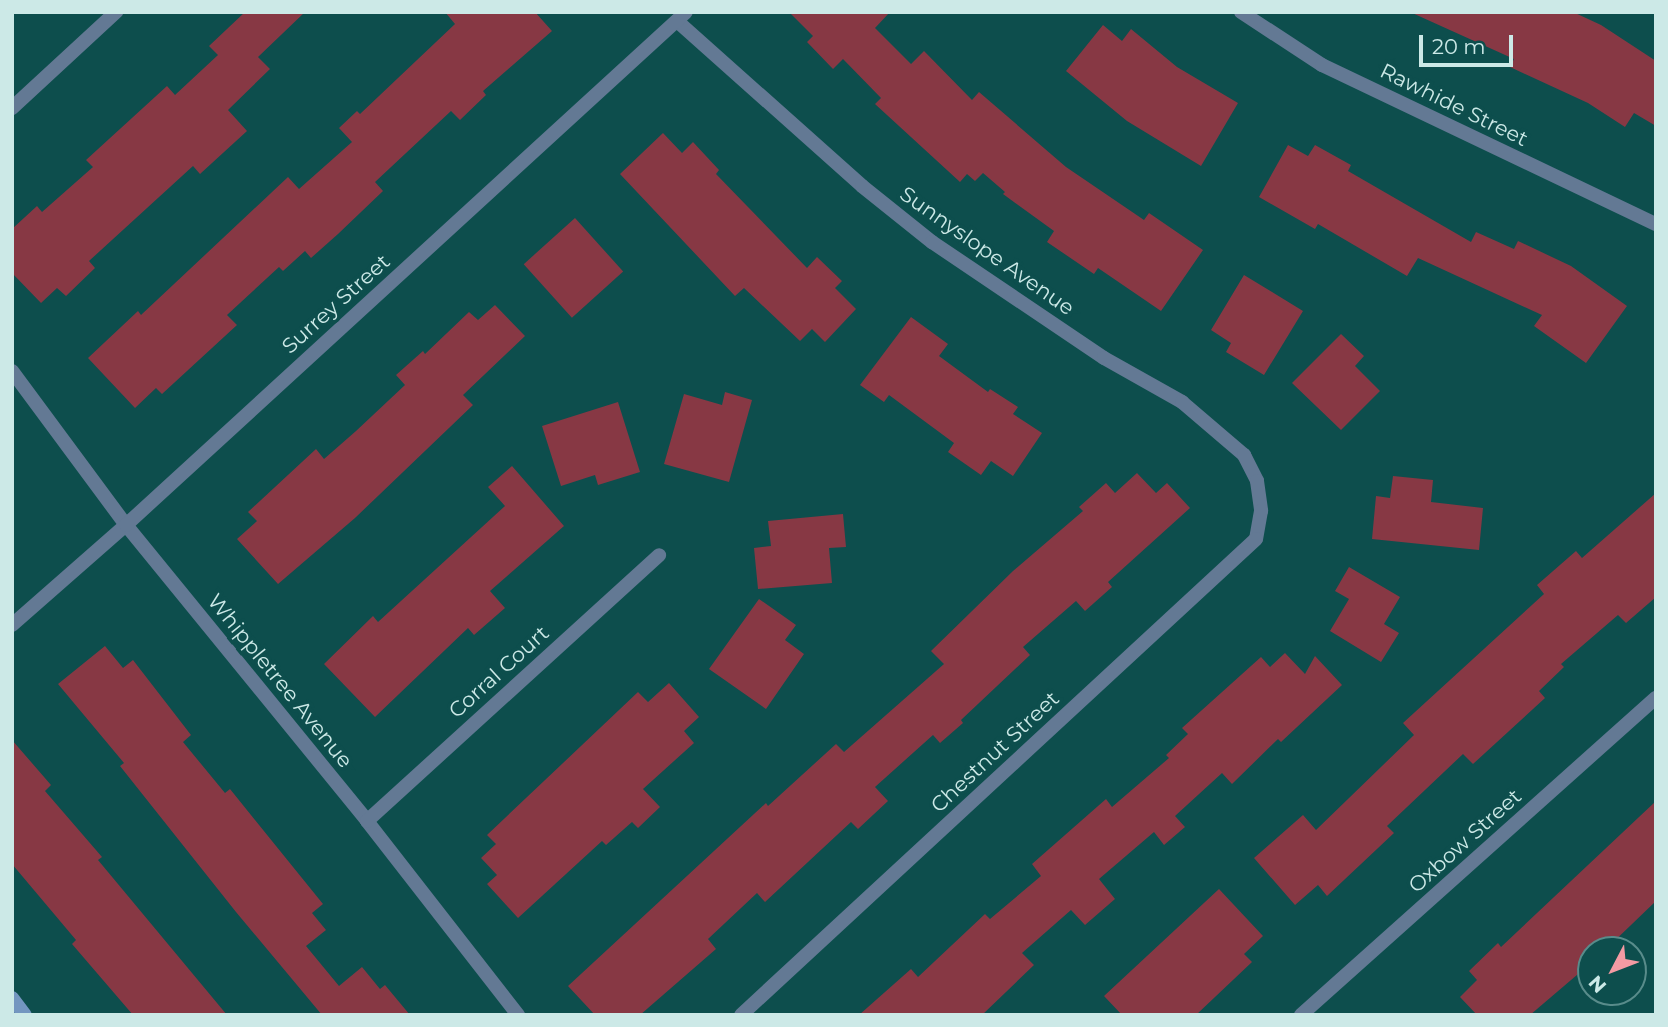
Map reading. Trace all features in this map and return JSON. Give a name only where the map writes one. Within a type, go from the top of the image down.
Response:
[{"type":"main road","points":[[12,998],[25,1015]]},
{"type":"street","points":[[12,108],[116,12]]},
{"type":"street","name":"Rawhide Street","points":[[1241,12],[1322,65],[1656,224]]},
{"type":"street","name":"Sunnyslope Avenue","points":[[682,17],[862,186],[932,242],[1104,358],[1182,402],[1244,455],[1257,481],[1261,510]]},
{"type":"street","name":"Surrey Street","points":[[12,625],[126,525],[682,17]]},
{"type":"street","name":"Whippletree Avenue","points":[[12,371],[126,525],[367,821],[518,1015]]},
{"type":"street","name":"Chestnut Street","points":[[741,1015],[1256,539],[1261,510]]},
{"type":"street","name":"Corral Court","points":[[367,821],[659,555]]},
{"type":"street","name":"Oxbow Street","points":[[1301,1015],[1656,698]]},
{"type":"building","points":[[245,12],[305,12],[258,57],[270,69],[228,110],[247,131],[200,174],[193,166],[89,261],[95,268],[66,296],[57,288],[41,303],[12,273],[12,229],[37,206],[42,212],[93,167],[86,160],[167,86],[175,95],[218,55],[209,46]]},
{"type":"building","points":[[445,12],[535,12],[552,31],[483,91],[486,95],[460,120],[451,111],[375,182],[383,191],[338,234],[311,258],[305,251],[283,271],[279,267],[227,315],[237,325],[162,394],[156,388],[135,408],[88,358],[138,311],[141,315],[288,177],[299,189],[352,142],[339,128],[357,111],[360,114],[455,24]]},
{"type":"building","points":[[789,12],[890,12],[875,28],[911,64],[924,51],[972,100],[979,92],[1066,167],[1144,220],[1149,213],[1203,250],[1161,311],[1098,268],[1094,274],[1047,242],[1054,231],[1003,194],[1005,192],[983,173],[975,181],[967,174],[960,182],[875,104],[881,98],[843,59],[833,69],[807,42],[813,36]]},
{"type":"building","points":[[1410,12],[1573,12],[1601,25],[1656,61],[1656,126],[1634,113],[1625,127],[1588,103],[1510,67],[1514,59]]},
{"type":"building","points":[[1103,25],[1122,41],[1131,29],[1177,67],[1238,103],[1201,166],[1127,121],[1066,71]]},
{"type":"building","points":[[663,133],[682,153],[693,142],[719,170],[716,174],[807,268],[817,257],[842,281],[835,288],[856,309],[825,342],[812,329],[800,341],[744,288],[735,296],[620,174]]},
{"type":"building","points":[[1288,145],[1308,156],[1315,145],[1351,165],[1348,171],[1471,242],[1476,232],[1514,249],[1518,241],[1571,266],[1627,306],[1586,363],[1534,326],[1542,315],[1418,258],[1407,276],[1318,224],[1315,229],[1259,197]]},
{"type":"building","points":[[575,218],[623,272],[572,318],[524,264]]},
{"type":"building","points":[[1244,275],[1303,311],[1264,375],[1226,352],[1231,343],[1211,330]]},
{"type":"building","points":[[495,305],[525,336],[463,395],[473,405],[355,518],[278,584],[237,539],[257,521],[248,512],[316,449],[324,459],[356,431],[405,385],[396,375],[423,351],[425,354],[469,312],[478,320]]},
{"type":"building","points":[[911,317],[948,344],[939,356],[988,392],[990,389],[1018,407],[1013,414],[1042,433],[1013,476],[991,461],[981,475],[948,452],[954,443],[889,395],[884,402],[860,385]]},
{"type":"building","points":[[1341,334],[1364,356],[1355,366],[1380,391],[1341,430],[1292,383]]},
{"type":"building","points":[[725,392],[752,400],[729,482],[664,464],[684,394],[722,405]]},
{"type":"building","points":[[618,402],[640,472],[598,485],[595,475],[561,486],[542,426]]},
{"type":"building","points":[[512,466],[564,526],[490,591],[505,608],[474,635],[468,628],[375,717],[324,664],[373,616],[378,622],[505,506],[488,487]]},
{"type":"building","points":[[1137,473],[1156,493],[1167,483],[1190,508],[1108,582],[1112,587],[1085,611],[1076,601],[1023,647],[1030,655],[961,720],[963,723],[940,743],[933,735],[875,787],[888,801],[858,829],[851,822],[765,902],[757,893],[708,939],[716,949],[640,1015],[595,1015],[568,986],[766,803],[768,806],[836,744],[844,752],[944,664],[931,651],[1013,571],[1083,511],[1079,507],[1106,483],[1115,493]]},
{"type":"building","points":[[1393,476],[1433,480],[1431,502],[1483,508],[1479,550],[1372,539],[1376,496],[1390,498]]},
{"type":"building","points":[[1656,493],[1656,597],[1626,623],[1618,615],[1561,664],[1564,667],[1539,691],[1545,698],[1473,764],[1463,754],[1387,826],[1394,833],[1327,896],[1318,885],[1295,905],[1254,858],[1303,815],[1316,830],[1414,735],[1403,723],[1544,594],[1537,585],[1576,551],[1582,558]]},
{"type":"building","points":[[843,514],[846,547],[829,548],[832,583],[758,589],[754,548],[771,546],[768,521]]},
{"type":"building","points":[[1349,567],[1400,597],[1384,624],[1399,633],[1381,662],[1330,631],[1349,599],[1335,591]]},
{"type":"building","points":[[759,599],[796,625],[785,640],[804,654],[766,709],[709,669]]},
{"type":"building","points":[[105,646],[123,668],[133,660],[191,735],[183,742],[225,793],[230,789],[323,904],[312,913],[326,930],[306,946],[339,986],[362,967],[380,989],[385,985],[410,1015],[322,1015],[236,912],[120,766],[124,763],[58,684]]},
{"type":"building","points":[[1285,653],[1305,674],[1315,656],[1342,685],[1281,742],[1278,739],[1232,784],[1222,773],[1175,816],[1185,827],[1164,845],[1154,832],[1099,879],[1115,899],[1085,925],[1071,910],[1022,953],[1034,965],[982,1015],[859,1015],[911,969],[918,977],[985,914],[990,919],[1041,876],[1032,864],[1106,799],[1112,807],[1169,758],[1166,755],[1188,734],[1182,728],[1261,657],[1270,667]]},
{"type":"building","points":[[669,683],[699,717],[684,731],[694,743],[643,789],[660,807],[638,828],[632,822],[606,845],[602,841],[518,918],[487,884],[497,875],[481,858],[496,844],[487,835],[638,692],[648,702]]},
{"type":"building","points":[[12,740],[51,785],[45,791],[102,857],[98,860],[227,1015],[133,1015],[72,944],[76,940],[12,864]]},
{"type":"building","points":[[1656,801],[1656,901],[1620,936],[1577,936],[1577,975],[1530,1015],[1477,1015],[1460,997],[1477,980],[1469,971],[1498,943],[1501,947]]},
{"type":"building","points":[[1219,889],[1263,936],[1244,954],[1252,962],[1196,1015],[1122,1015],[1104,996]]}]
